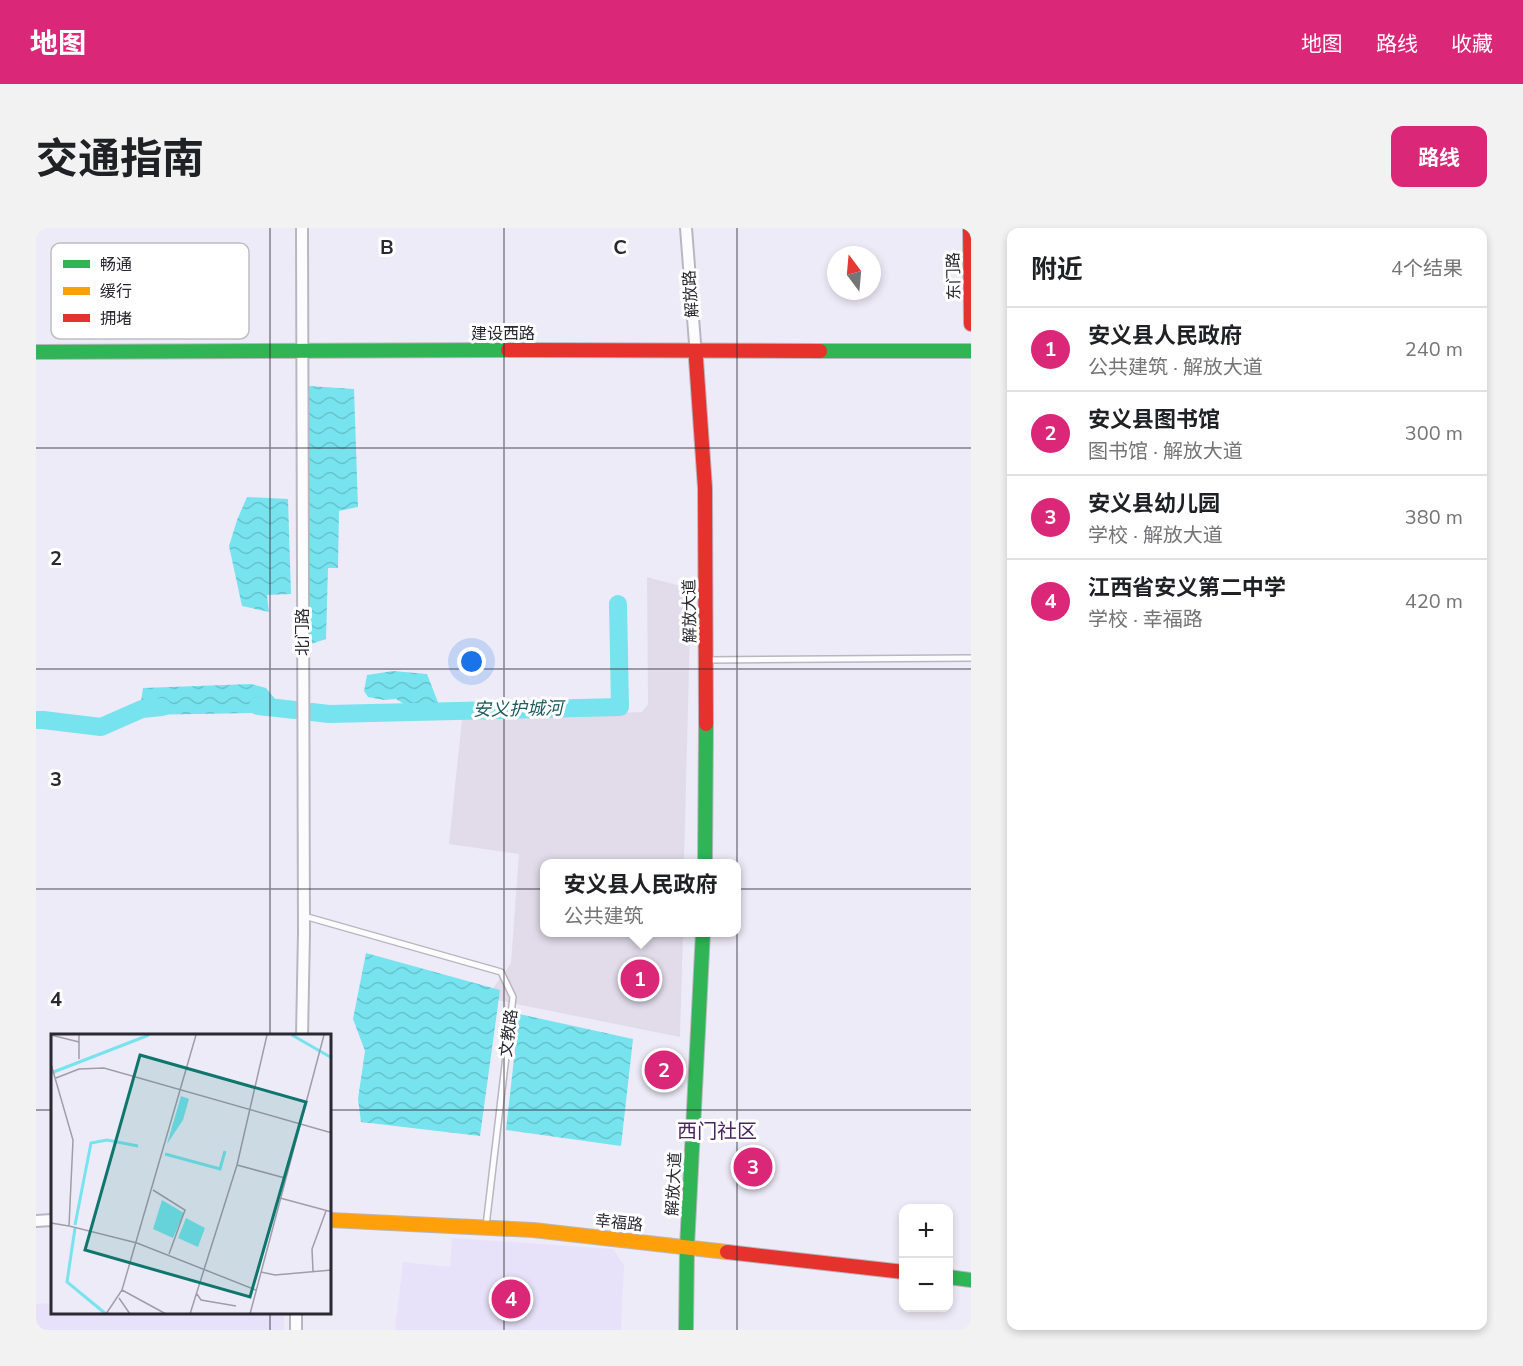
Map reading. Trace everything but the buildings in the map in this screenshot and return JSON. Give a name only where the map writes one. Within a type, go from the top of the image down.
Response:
[{"type":"street","name":"北门路","points":[[302,228],[304,916],[302,1034]]},
{"type":"street","name":"解放路","points":[[686,228],[696,355]]},
{"type":"street","name":"东门路","points":[[970,228],[971,324]]},
{"type":"street","name":"建设西路","points":[[36,352],[303,350],[696,355],[971,351]]},
{"type":"street","name":"解放大道","points":[[696,355],[705,488],[707,660],[705,859]]},
{"type":"street","name":"解放大道","points":[[686,1330],[687,1246],[703,937]]},
{"type":"street","points":[[36,1221],[51,1220]]},
{"type":"street","name":"幸福路","points":[[332,1220],[533,1230],[899,1272]]},
{"type":"street","points":[[953,1278],[971,1280]]},
{"type":"lane","points":[[707,660],[971,658]]},
{"type":"lane","name":"文教路","points":[[304,916],[501,972],[513,997],[486,1228]]},
{"type":"shaded area","points":[[647,577],[691,589],[684,859],[540,859],[540,937],[683,937],[680,1037],[486,998],[511,963],[519,854],[449,844],[462,719],[642,712],[648,704]]},
{"type":"shaded area","points":[[452,1238],[613,1249],[624,1265],[621,1330],[395,1330],[403,1262],[450,1267]]},
{"type":"shaded area","points":[[51,1303],[51,1315],[284,1315],[284,1330],[36,1330],[36,1304]]},
{"type":"water","points":[[309,386],[354,389],[358,507],[339,511],[338,568],[328,568],[326,639],[311,644],[309,652]]},
{"type":"water","points":[[247,497],[288,499],[291,594],[267,595],[269,612],[242,606],[229,546]]},
{"type":"water","points":[[393,671],[427,674],[439,705],[416,707],[396,699],[384,700],[368,697],[364,691],[367,675]]},
{"type":"water","points":[[251,684],[266,688],[290,717],[255,713],[139,715],[143,688]]},
{"type":"water","points":[[366,953],[500,990],[480,1136],[361,1122],[358,1099],[365,1051],[353,1019]]},
{"type":"water","points":[[519,1014],[633,1039],[621,1146],[506,1130]]},
{"type":"waterway","name":"安义护城河","points":[[312,712],[329,714],[620,707],[618,604]]},
{"type":"waterway","name":"安义护城河","points":[[258,706],[295,710]]},
{"type":"waterway","name":"安义护城河","points":[[36,720],[101,727],[142,709],[162,707]]},
{"type":"traffic: fast","points":[[36,352],[508,350]]},
{"type":"traffic: fast","points":[[820,351],[971,351]]},
{"type":"traffic: fast","points":[[705,859],[706,724]]},
{"type":"traffic: fast","points":[[686,1330],[687,1247],[703,937]]},
{"type":"traffic: fast","points":[[953,1278],[971,1280]]},
{"type":"traffic: slow","points":[[332,1220],[533,1230],[727,1252]]},
{"type":"traffic: jam","points":[[970,228],[971,324]]},
{"type":"traffic: jam","points":[[508,350],[820,351]]},
{"type":"traffic: jam","points":[[696,359],[705,488],[706,724]]},
{"type":"traffic: jam","points":[[727,1252],[899,1271]]},
{"type":"place","name":"安义县人民政府","points":[[640,979]]},
{"type":"place","name":"安义县图书馆","points":[[664,1070]]},
{"type":"place","name":"安义县幼儿园","points":[[753,1167]]},
{"type":"place","name":"江西省安义第二中学","points":[[511,1299]]},
{"type":"district","name":"西门社区","points":[[717,1131]]}]
